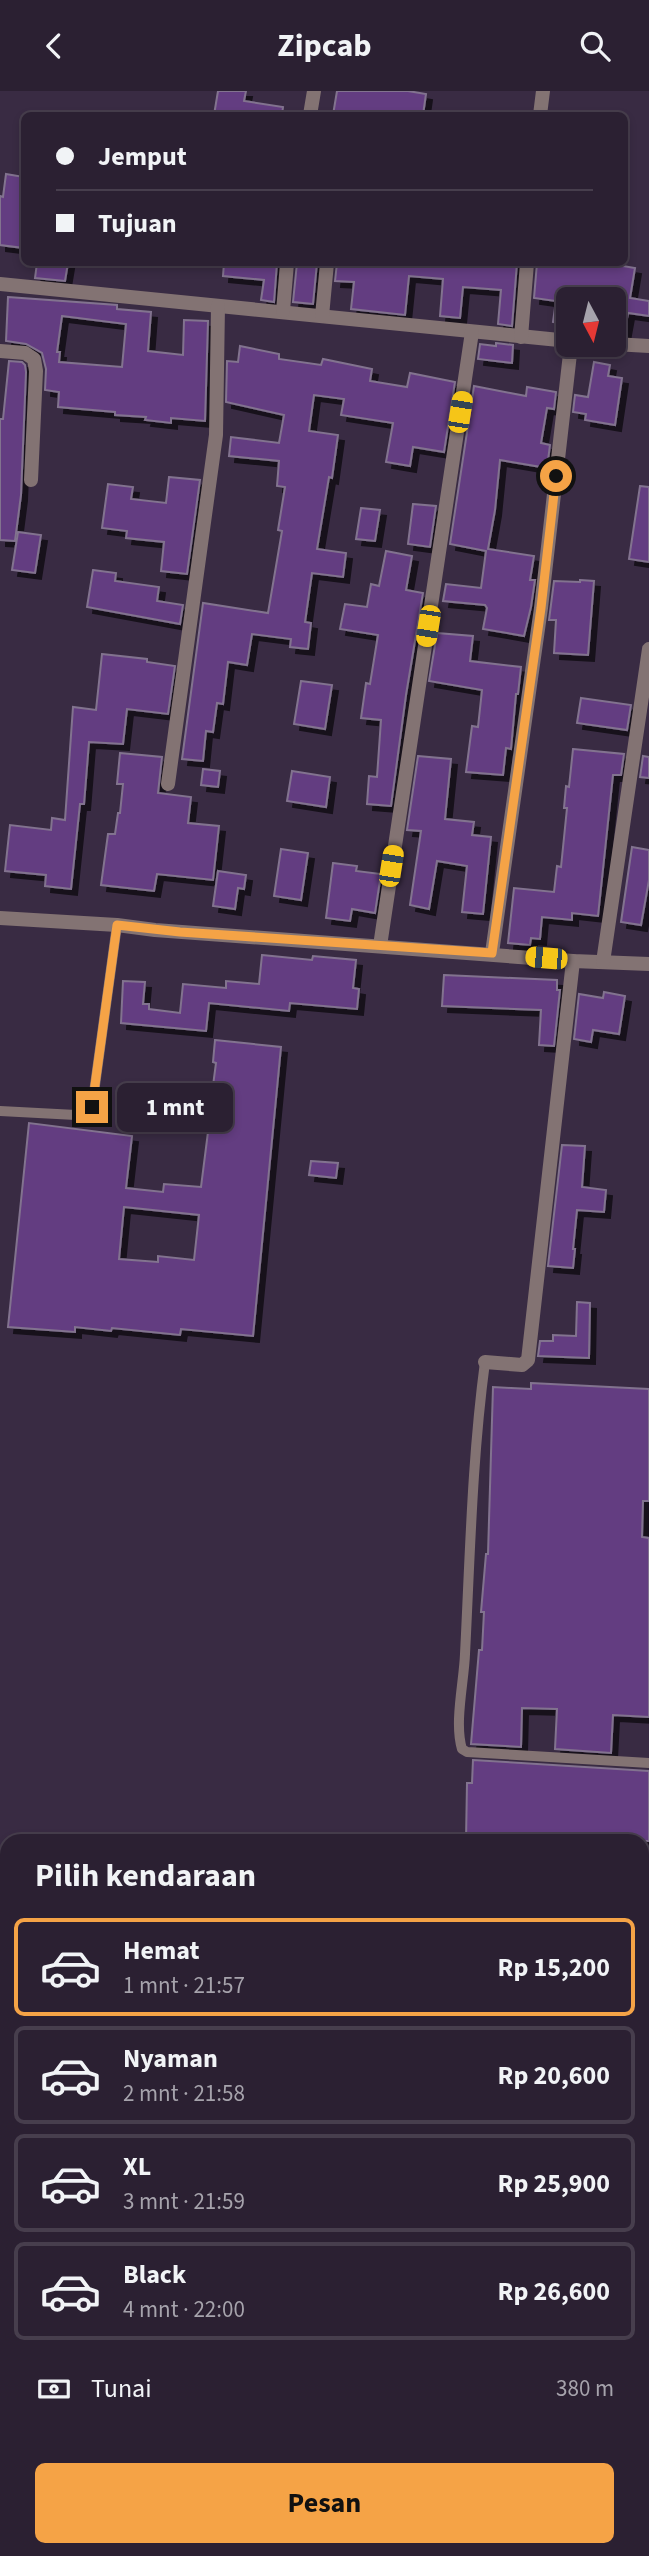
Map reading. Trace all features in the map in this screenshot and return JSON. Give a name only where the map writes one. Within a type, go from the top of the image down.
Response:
[{"type":"street","points":[[310,112],[314,91]]},
{"type":"street","points":[[540,112],[542,91]]},
{"type":"street","points":[[283,311],[287,266]]},
{"type":"street","points":[[322,317],[327,266]]},
{"type":"street","points":[[521,337],[527,266]]},
{"type":"street","points":[[0,284],[283,311],[556,341]]},
{"type":"street","points":[[168,784],[216,435],[218,306]]},
{"type":"street","points":[[380,946],[472,332]]},
{"type":"street","points":[[626,345],[649,346]]},
{"type":"street","points":[[0,351],[25,353],[34,359],[36,371],[31,480]]},
{"type":"street","points":[[492,953],[541,608],[568,357]]},
{"type":"street","points":[[603,961],[649,649]]},
{"type":"street","points":[[0,918],[573,961],[649,964]]},
{"type":"street","points":[[485,1362],[522,1365],[528,1360],[573,961]]},
{"type":"lane","points":[[0,1111],[76,1115],[92,1107],[117,925]]},
{"type":"lane","points":[[485,1362],[477,1418],[464,1685],[458,1737],[462,1749],[467,1752],[649,1763]]},
{"type":"building","points":[[218,91],[246,91],[244,101],[283,107],[282,112],[214,112]]},
{"type":"building","points":[[337,91],[408,91],[426,94],[423,112],[334,112]]},
{"type":"building","points":[[6,174],[21,176],[21,248],[0,245],[0,196],[3,197]]},
{"type":"building","points":[[37,266],[68,266],[65,281],[35,278]]},
{"type":"building","points":[[224,266],[277,266],[274,302],[261,300],[264,280],[223,276]]},
{"type":"building","points":[[297,266],[317,266],[313,304],[293,302]]},
{"type":"building","points":[[337,266],[517,266],[512,326],[498,324],[501,290],[463,287],[460,318],[440,316],[443,279],[409,276],[405,315],[351,309],[354,282],[335,281]]},
{"type":"building","points":[[537,266],[623,266],[635,268],[630,298],[649,301],[649,316],[628,313],[626,324],[626,287],[556,287],[556,301],[534,298]]},
{"type":"building","points":[[8,297],[117,305],[117,309],[151,312],[148,351],[183,355],[184,320],[208,321],[205,421],[171,418],[171,423],[145,420],[146,417],[115,415],[115,412],[58,407],[59,392],[45,390],[46,369],[42,353],[26,344],[6,341]],"holes":[[[62,316],[126,324],[122,367],[59,362],[60,352],[57,352]]]},
{"type":"building","points":[[556,301],[556,323],[553,322]]},
{"type":"building","points":[[496,343],[513,345],[512,363],[478,359],[480,344],[496,346]]},
{"type":"building","points":[[240,346],[279,354],[279,359],[321,365],[323,359],[372,369],[370,381],[407,387],[410,373],[455,382],[444,452],[413,447],[410,466],[386,462],[393,423],[341,415],[344,399],[314,395],[309,431],[338,435],[317,549],[346,553],[343,577],[312,573],[305,622],[311,623],[308,649],[290,647],[291,639],[252,634],[247,665],[228,662],[223,704],[217,703],[213,732],[206,731],[203,761],[182,759],[203,603],[268,613],[282,531],[278,530],[285,487],[277,486],[279,461],[229,456],[231,437],[279,443],[284,415],[226,402],[227,361],[238,362]]},
{"type":"building","points":[[9,361],[22,362],[26,372],[21,495],[15,541],[0,540],[0,419],[3,419]]},
{"type":"building","points":[[594,362],[610,365],[608,376],[622,378],[615,425],[585,420],[586,414],[573,412],[575,395],[588,397]]},
{"type":"building","points":[[474,386],[526,396],[527,387],[556,392],[554,409],[547,408],[541,443],[550,445],[547,468],[500,460],[488,549],[534,556],[530,580],[535,580],[524,636],[483,629],[487,608],[485,605],[443,601],[446,584],[481,588],[486,551],[450,544]]},
{"type":"building","points":[[169,477],[200,480],[187,574],[161,571],[164,542],[126,538],[127,531],[102,528],[108,484],[133,487],[131,499],[166,503]]},
{"type":"building","points":[[640,486],[649,487],[649,562],[629,559]]},
{"type":"building","points":[[413,504],[436,506],[430,547],[408,544]]},
{"type":"building","points":[[361,508],[380,510],[375,541],[356,539]]},
{"type":"building","points":[[18,532],[41,535],[35,573],[12,570]]},
{"type":"building","points":[[386,551],[412,556],[406,590],[423,593],[391,806],[367,804],[369,776],[377,777],[381,720],[361,718],[366,683],[370,684],[378,635],[340,629],[345,604],[367,607],[371,584],[379,586]]},
{"type":"building","points":[[93,570],[116,573],[115,581],[159,587],[157,601],[183,605],[180,624],[87,607]]},
{"type":"building","points":[[554,581],[594,581],[588,655],[554,653],[556,620],[549,620]]},
{"type":"building","points":[[437,633],[473,636],[470,661],[521,667],[511,749],[506,748],[503,775],[466,772],[472,726],[478,727],[482,690],[429,681]]},
{"type":"building","points":[[102,654],[147,659],[147,662],[175,666],[168,714],[127,709],[123,744],[89,742],[84,804],[80,804],[71,889],[45,886],[46,875],[5,871],[10,825],[51,830],[52,818],[65,820],[73,707],[96,710]]},
{"type":"building","points":[[301,681],[332,685],[325,729],[294,724]]},
{"type":"building","points":[[581,698],[631,705],[627,730],[577,723]]},
{"type":"building","points":[[573,749],[624,754],[621,775],[613,775],[598,916],[572,913],[572,920],[542,917],[540,939],[531,938],[530,945],[508,943],[514,888],[554,892],[557,866],[561,867],[567,808],[564,808],[566,786],[569,787]]},
{"type":"building","points":[[120,753],[162,757],[158,793],[191,797],[188,823],[219,826],[213,880],[157,874],[154,891],[101,885],[108,834],[115,834],[120,813],[123,784],[117,784]]},
{"type":"building","points":[[418,756],[451,759],[445,819],[474,822],[472,835],[491,837],[483,914],[462,912],[467,866],[437,861],[429,909],[410,905],[421,831],[407,830]]},
{"type":"building","points":[[643,756],[649,757],[649,778],[640,777]]},
{"type":"building","points":[[203,769],[220,771],[218,787],[201,785]]},
{"type":"building","points":[[292,771],[330,777],[326,807],[287,801]]},
{"type":"building","points":[[632,847],[649,850],[649,880],[641,925],[621,922]]},
{"type":"building","points":[[281,849],[308,853],[301,900],[274,896]]},
{"type":"building","points":[[333,863],[357,866],[356,871],[381,874],[375,913],[352,909],[350,921],[326,918]]},
{"type":"building","points":[[218,871],[246,875],[244,889],[238,888],[235,909],[213,906]]},
{"type":"building","points":[[262,955],[312,960],[313,956],[356,960],[353,988],[359,989],[357,1009],[290,1003],[289,1011],[209,1003],[206,1031],[121,1023],[123,981],[145,982],[143,1004],[149,1004],[149,1009],[180,1013],[183,984],[226,988],[226,981],[259,984]]},
{"type":"building","points":[[444,975],[557,980],[557,990],[560,990],[554,1046],[539,1045],[541,1010],[442,1006]]},
{"type":"building","points":[[604,992],[625,996],[619,1034],[593,1030],[591,1042],[574,1039],[579,994],[603,998]]},
{"type":"building","points":[[215,1040],[281,1047],[253,1336],[181,1329],[180,1335],[112,1328],[111,1331],[75,1327],[75,1332],[8,1327],[29,1123],[132,1136],[126,1188],[163,1192],[164,1184],[201,1187],[208,1132],[204,1131],[207,1101],[211,1101],[216,1063],[213,1062]],"holes":[[[124,1207],[199,1215],[194,1260],[158,1256],[158,1262],[119,1259]]]},
{"type":"building","points":[[562,1145],[585,1146],[582,1187],[606,1190],[604,1212],[577,1210],[573,1268],[548,1266]]},
{"type":"building","points":[[311,1161],[338,1163],[336,1178],[309,1175]]},
{"type":"building","points":[[577,1302],[590,1303],[589,1358],[538,1356],[540,1341],[553,1341],[553,1335],[576,1336]]},
{"type":"building","points":[[531,1383],[649,1389],[649,1501],[643,1501],[642,1537],[649,1538],[649,1717],[613,1715],[611,1753],[555,1749],[557,1709],[522,1708],[521,1747],[471,1744],[479,1650],[482,1650],[484,1612],[481,1612],[488,1554],[493,1387],[531,1389]]},
{"type":"building","points":[[473,1760],[649,1771],[649,1834],[466,1834],[467,1783],[472,1783]]},
{"type":"route","points":[[92,1107],[117,925],[180,932],[492,953],[541,608],[556,476]]}]
